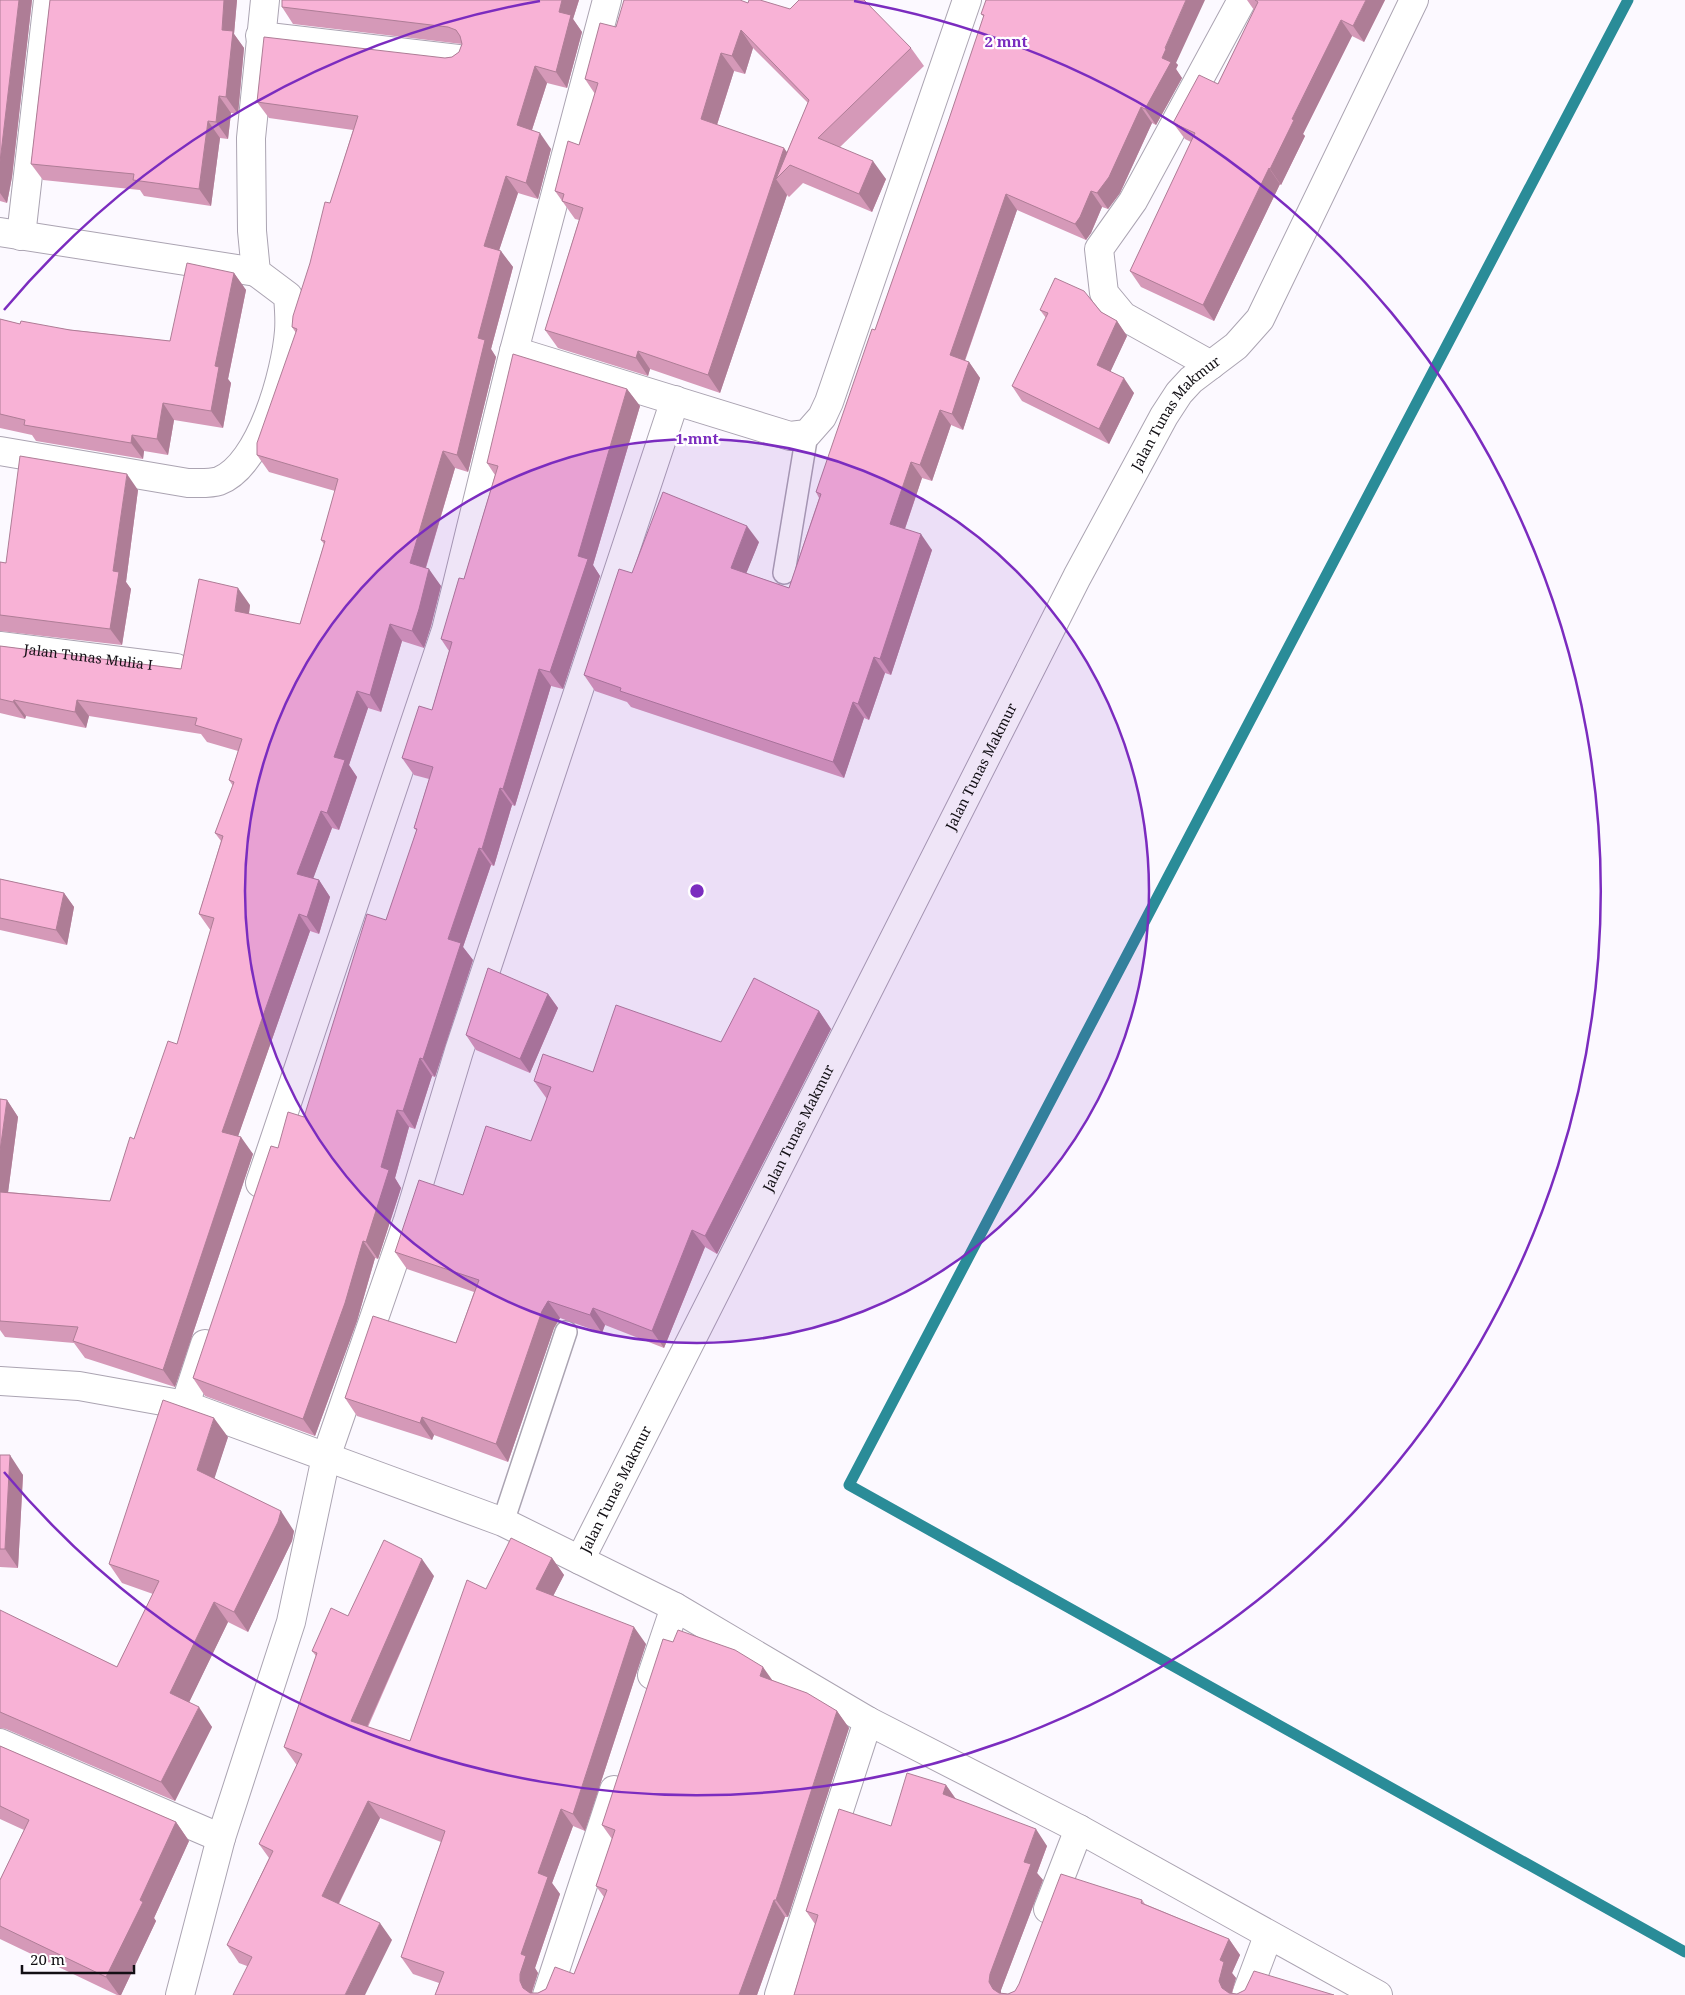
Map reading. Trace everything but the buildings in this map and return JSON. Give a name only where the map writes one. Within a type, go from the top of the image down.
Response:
[{"type":"street","points":[[0,451],[188,483],[219,481],[234,471],[250,455],[262,433],[275,394],[286,351],[289,329],[288,296],[256,272],[10,234],[48,0]]},
{"type":"street","points":[[256,272],[252,231],[251,138],[265,0]]},
{"type":"street","points":[[252,1207],[446,630],[514,351],[607,0]]},
{"type":"street","points":[[514,351],[790,436],[808,434],[822,418],[829,402],[967,0]]},
{"type":"street","points":[[1211,366],[1123,316],[1104,293],[1099,249],[1133,201],[1242,0]]},
{"type":"street","name":"Jalan Tunas Makmur","points":[[580,1560],[1077,577],[1164,416],[1179,393],[1191,380],[1236,346],[1260,319],[1414,0]]},
{"type":"street","points":[[260,36],[458,59]]},
{"type":"street","points":[[180,1995],[221,1838],[291,1622],[326,1457],[408,1220],[462,1042],[675,400]]},
{"type":"street","name":"Jalan Tunas Mulia I","points":[[0,646],[176,668]]},
{"type":"street","points":[[185,1406],[213,1320]]},
{"type":"street","points":[[0,1381],[79,1386],[185,1406],[503,1522],[675,1607],[868,1721],[1079,1829],[1268,1936],[1378,1995]]},
{"type":"street","points":[[643,1702],[675,1607]]},
{"type":"street","points":[[778,1995],[868,1721]]},
{"type":"street","points":[[0,1743],[221,1838]]},
{"type":"street","points":[[546,1995],[622,1768]]},
{"type":"street","points":[[1040,1931],[1079,1829]]},
{"type":"street","points":[[1246,1995],[1268,1936]]},
{"type":"lane","points":[[784,574],[808,434]]},
{"type":"lane","points":[[503,1522],[566,1332]]},
{"type":"waterway","points":[[1628,0],[849,1485],[1685,1952]]}]
